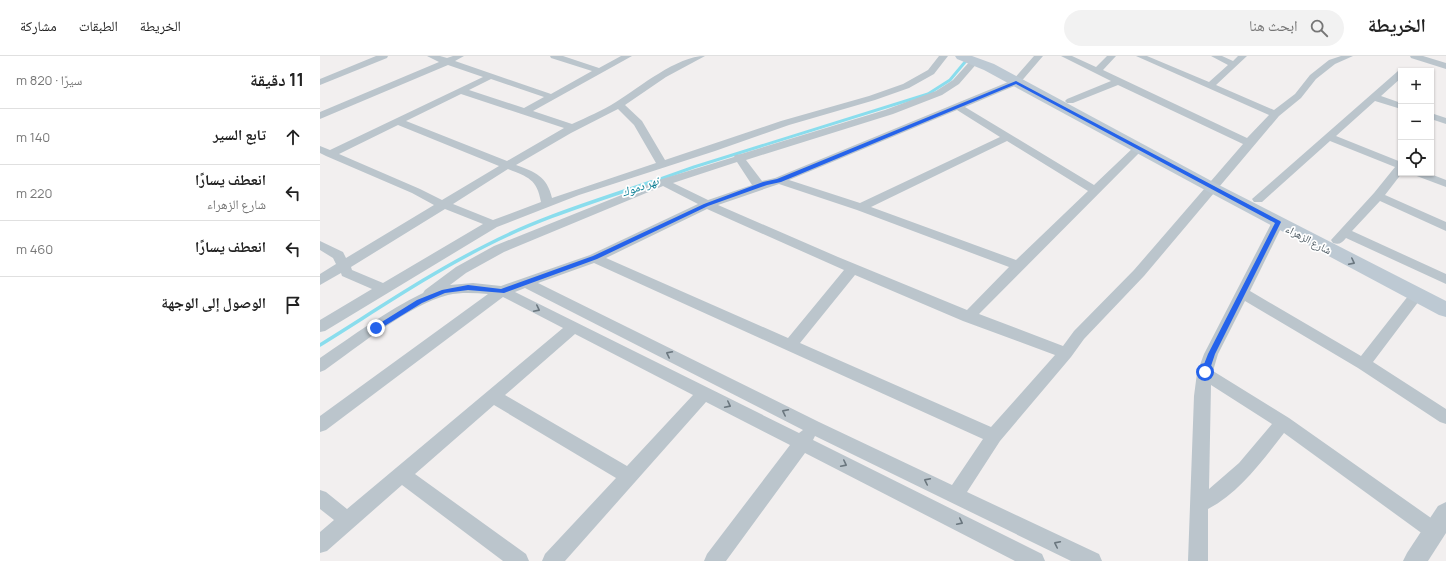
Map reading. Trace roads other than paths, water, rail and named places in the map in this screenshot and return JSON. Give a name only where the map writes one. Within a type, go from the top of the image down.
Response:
[{"type":"main road","name":"شارع الزهراء","points":[[975,58],[989,67],[1019,78],[1070,101],[1214,182],[1278,222],[1446,310]]},
{"type":"main road","name":"شارع الزهراء","points":[[1019,78],[1139,148],[1214,182],[1258,199],[1341,236],[1446,297]]},
{"type":"street","points":[[320,82],[384,56]]},
{"type":"street","points":[[431,56],[552,96]]},
{"type":"street","points":[[320,116],[460,56]]},
{"type":"street","points":[[554,56],[600,71]]},
{"type":"street","points":[[524,112],[628,56]]},
{"type":"street","points":[[678,56],[697,58]]},
{"type":"street","points":[[320,327],[493,224],[548,202],[786,123],[872,98],[906,86],[931,72],[944,56]]},
{"type":"street","points":[[320,425],[502,291],[595,258],[706,205],[779,180],[959,107],[1019,78],[1039,56]]},
{"type":"street","points":[[1065,56],[1249,143]]},
{"type":"street","points":[[1096,71],[1112,56]]},
{"type":"street","points":[[1140,56],[1275,114]]},
{"type":"street","points":[[1215,56],[1233,64]]},
{"type":"street","points":[[1210,86],[1243,56]]},
{"type":"street","points":[[955,494],[994,436],[1066,353],[1079,335],[1139,273],[1214,182],[1275,114],[1298,96],[1313,77],[1338,57]]},
{"type":"street","points":[[1408,68],[1423,57],[1446,66]]},
{"type":"street","points":[[358,58],[370,62]]},
{"type":"street","points":[[320,280],[508,165],[573,128],[618,105],[664,75],[697,58]]},
{"type":"street","points":[[420,302],[456,274],[499,249],[663,182],[739,157],[889,112],[933,95],[956,82],[975,58]]},
{"type":"street","points":[[325,152],[398,121],[491,76]]},
{"type":"street","points":[[1258,199],[1398,76]]},
{"type":"street","points":[[1070,101],[1119,81]]},
{"type":"street","points":[[462,91],[573,128]]},
{"type":"street","points":[[1374,97],[1398,105]]},
{"type":"street","points":[[618,105],[626,109],[635,118],[662,164]]},
{"type":"street","points":[[959,107],[1095,191]]},
{"type":"street","points":[[1434,117],[1446,120]]},
{"type":"street","points":[[398,121],[532,175],[539,180],[544,188],[548,202]]},
{"type":"street","points":[[861,207],[1007,137]]},
{"type":"street","points":[[1329,137],[1398,166]]},
{"type":"street","points":[[968,317],[1139,148]]},
{"type":"street","points":[[325,152],[416,191],[443,205],[455,208],[493,224]]},
{"type":"street","points":[[739,157],[759,186]]},
{"type":"street","points":[[1398,171],[1378,196],[1341,236],[1446,279]]},
{"type":"street","points":[[1426,176],[1446,184]]},
{"type":"street","points":[[779,180],[861,207],[1018,266]]},
{"type":"street","points":[[663,182],[706,205],[852,269],[968,317],[1066,353]]},
{"type":"street","points":[[1378,196],[1446,227]]},
{"type":"street","points":[[1198,561],[1202,396],[1205,372],[1211,354],[1278,222]]},
{"type":"street","points":[[320,245],[338,255],[341,259],[342,267],[347,273],[384,289]]},
{"type":"street","points":[[595,258],[994,436]]},
{"type":"street","points":[[790,345],[852,269]]},
{"type":"street","points":[[526,283],[813,427],[1092,561]]},
{"type":"street","points":[[320,366],[376,328],[420,302],[444,291],[478,288],[502,291],[802,442],[1011,555],[1035,561]]},
{"type":"street","points":[[1242,293],[1363,364],[1446,417]]},
{"type":"street","points":[[1363,364],[1417,294]]},
{"type":"street","points":[[320,544],[574,327]]},
{"type":"street","points":[[1205,372],[1283,424],[1440,522],[1415,561]]},
{"type":"street","points":[[552,561],[705,393]]},
{"type":"street","points":[[493,396],[629,477]]},
{"type":"street","points":[[1200,504],[1213,498],[1224,490],[1283,424]]},
{"type":"street","points":[[714,561],[813,427]]},
{"type":"street","points":[[401,474],[519,561]]},
{"type":"street","points":[[320,498],[348,520]]},
{"type":"waterway","name":"نهر دموك","points":[[649,183],[694,167],[928,94],[950,80],[970,56]]},
{"type":"waterway","name":"نهر دموك","points":[[320,345],[423,280],[465,256],[507,235],[547,218],[651,182]]}]
